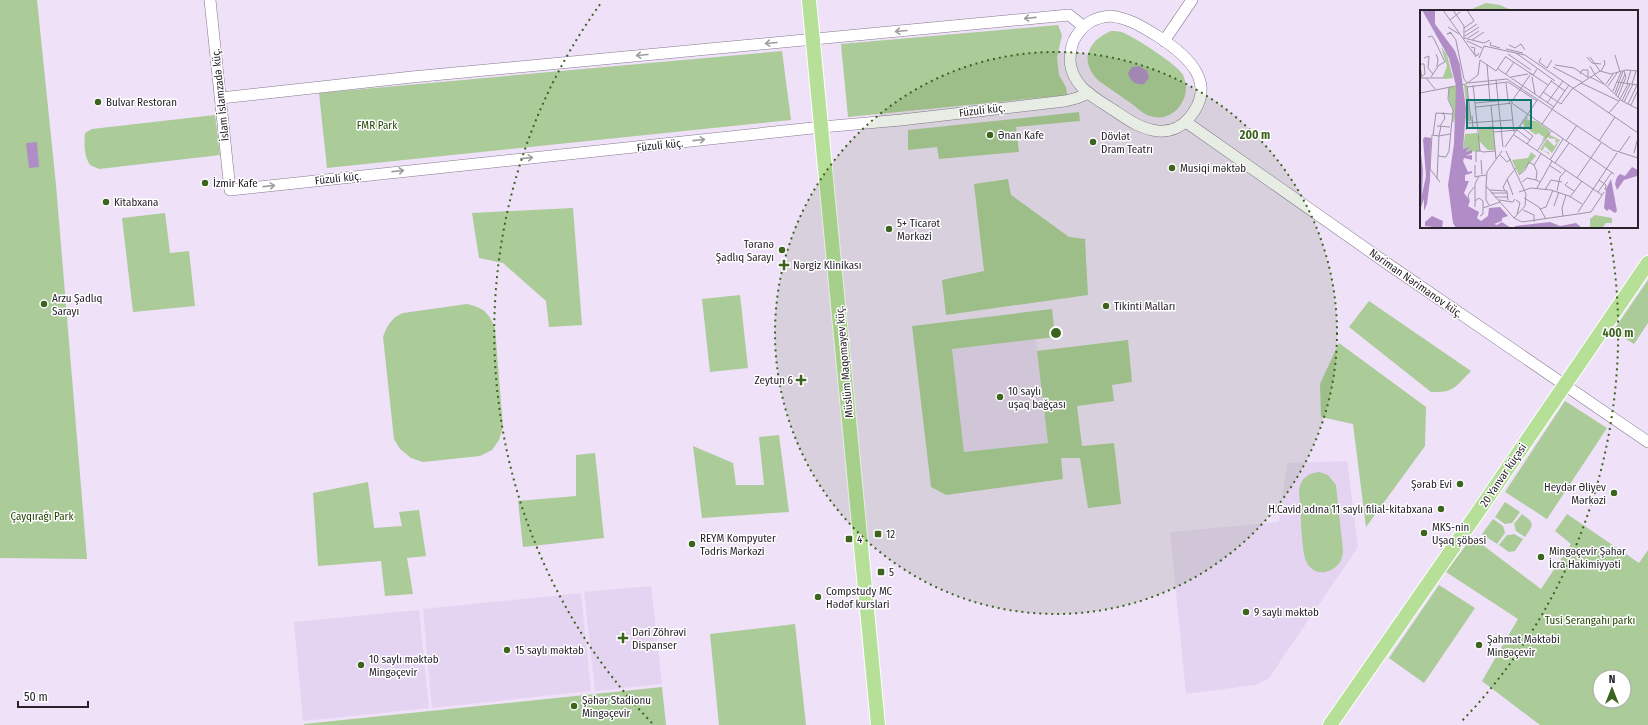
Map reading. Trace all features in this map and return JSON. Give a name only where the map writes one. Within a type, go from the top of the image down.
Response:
[{"type":"main road","name":"Müslüm Maqomayev küç.","points":[[809,0],[878,725]]},
{"type":"main road","name":"20 Yanvar küçəsi","points":[[1330,725],[1648,263]]},
{"type":"street","name":"İslam İslamzadə küç.","points":[[210,0],[230,190]]},
{"type":"street","points":[[1164,41],[1192,0]]},
{"type":"street","points":[[221,98],[412,77],[1069,14],[1083,26]]},
{"type":"street","points":[[1110,16],[1120,18],[1137,24],[1164,41],[1190,62],[1199,77],[1201,91],[1198,105],[1186,122],[1180,127],[1166,131],[1144,128],[1134,124],[1089,93],[1077,81],[1071,67],[1071,46],[1083,26],[1095,19],[1110,16]]},
{"type":"street","name":"Füzuli küç.","points":[[230,190],[822,127],[901,120],[1065,101],[1089,93]]},
{"type":"street","name":"Nəriman Nərimanov küç.","points":[[1186,122],[1648,442]]},
{"type":"shaded area","points":[[1139,66],[1147,71],[1149,78],[1144,84],[1134,82],[1130,79],[1128,73],[1132,67]]},
{"type":"shaded area","points":[[37,142],[39,167],[29,168],[26,143]]},
{"type":"shaded area","name":"10 saylı uşaq bağçası","points":[[1036,339],[1048,443],[964,452],[952,349]]},
{"type":"shaded area","name":"9 saylı məktəb","points":[[1347,461],[1358,547],[1269,678],[1255,685],[1186,694],[1170,532],[1279,522],[1287,463]]},
{"type":"shaded area","name":"Dəri Zöhrəvi Dispanser","points":[[651,586],[662,684],[595,691],[584,592]]},
{"type":"shaded area","name":"15 saylı məktəb","points":[[581,593],[591,691],[432,708],[423,609]]},
{"type":"shaded area","name":"10 saylı məktəb Mingəçevir","points":[[419,610],[429,708],[303,721],[294,622]]},
{"type":"green space","name":"Çayqırağı Park","points":[[0,0],[37,0],[56,185],[87,559],[0,558]]},
{"type":"green space","points":[[1486,3],[1500,5],[1511,10],[1472,10]]},
{"type":"green space","points":[[1058,25],[1062,35],[1057,58],[1059,75],[1066,87],[1067,95],[848,117],[841,44]]},
{"type":"green space","points":[[1111,31],[1122,32],[1139,41],[1174,65],[1183,75],[1186,84],[1186,92],[1183,101],[1172,113],[1165,117],[1147,115],[1099,81],[1093,74],[1089,67],[1088,53],[1096,40]]},
{"type":"green space","name":"FMR Park","points":[[782,51],[791,120],[327,168],[319,93]]},
{"type":"green space","points":[[1079,112],[1080,121],[1016,127],[1019,152],[939,159],[937,147],[908,150],[908,130]]},
{"type":"green space","points":[[215,115],[220,155],[99,169],[90,165],[87,158],[85,133],[92,129]]},
{"type":"green space","points":[[1008,179],[1011,195],[1069,237],[1085,239],[1088,295],[946,315],[942,280],[984,271],[974,184]]},
{"type":"green space","points":[[573,208],[582,325],[549,327],[546,301],[503,263],[479,258],[472,213]]},
{"type":"green space","points":[[165,213],[170,253],[189,251],[195,306],[133,312],[122,218]]},
{"type":"green space","points":[[1648,280],[1648,323],[1634,344],[1613,331]]},
{"type":"green space","points":[[740,295],[748,368],[710,372],[702,299]]},
{"type":"green space","points":[[1369,301],[1471,371],[1454,388],[1445,391],[1431,392],[1349,327]]},
{"type":"green space","points":[[467,304],[478,307],[488,314],[495,328],[503,427],[499,440],[492,450],[480,456],[423,462],[411,458],[400,449],[394,439],[383,337],[386,329],[395,317],[403,313]]},
{"type":"green space","points":[[1052,309],[1055,337],[952,349],[964,452],[1048,443],[1037,351],[1128,340],[1132,382],[1112,385],[1114,401],[1077,406],[1082,446],[1114,443],[1121,504],[1088,508],[1080,458],[1061,458],[1063,479],[946,495],[931,487],[912,326]]},
{"type":"green space","points":[[1339,343],[1426,407],[1425,446],[1366,527],[1353,424],[1321,417],[1320,384]]},
{"type":"green space","points":[[1565,401],[1607,428],[1547,519],[1505,492]]},
{"type":"green space","points":[[779,435],[789,512],[702,518],[693,446],[733,463],[736,485],[764,485],[759,437]]},
{"type":"green space","points":[[595,453],[604,538],[523,547],[518,501],[576,496],[576,455]]},
{"type":"green space","points":[[1319,472],[1328,475],[1336,485],[1343,550],[1339,564],[1328,571],[1322,572],[1316,571],[1310,567],[1304,556],[1299,493],[1300,485],[1304,478],[1310,474]]},
{"type":"green space","points":[[368,482],[374,528],[402,526],[399,512],[419,510],[426,556],[407,558],[413,594],[385,596],[381,561],[318,566],[313,493]]},
{"type":"green space","points":[[1505,502],[1520,512],[1512,523],[1505,524],[1495,517]]},
{"type":"green space","points":[[1522,514],[1532,524],[1525,537],[1516,531],[1514,524]]},
{"type":"green space","name":"Tusi Serangahı parkı","points":[[1567,514],[1639,563],[1648,550],[1648,725],[1540,725],[1482,681],[1518,619],[1446,572],[1472,537],[1541,589],[1571,544],[1555,531]]},
{"type":"green space","points":[[1493,519],[1503,526],[1505,533],[1497,544],[1482,534]]},
{"type":"green space","points":[[1514,534],[1523,539],[1515,551],[1509,552],[1499,545],[1507,535]]},
{"type":"green space","points":[[1439,585],[1475,608],[1424,683],[1389,658]]},
{"type":"green space","points":[[795,624],[806,725],[719,725],[710,634]]},
{"type":"green space","name":"Şəhər Stadionu Mingəçevir","points":[[662,687],[666,725],[304,725],[304,724]]},
{"type":"place","name":"Bulvar Restoran","points":[[98,102]]},
{"type":"place","name":"Ənan Kafe","points":[[990,135]]},
{"type":"place","name":"Dövlət Dram Teatrı","points":[[1093,142]]},
{"type":"place","name":"Musiqi məktəb","points":[[1172,168]]},
{"type":"place","name":"İzmir Kafe","points":[[205,183]]},
{"type":"place","name":"Kitabxana","points":[[106,202]]},
{"type":"place","name":"5+ Ticarət Mərkəzi","points":[[889,229]]},
{"type":"place","name":"Təranə Şadlıq Sarayı","points":[[782,250]]},
{"type":"place","name":"Nərgiz Klinikası","points":[[784,265]]},
{"type":"place","name":"Arzu Şadlıq Sarayı","points":[[44,304]]},
{"type":"place","name":"Tikinti Malları","points":[[1106,306]]},
{"type":"place","name":"Zeytun 6","points":[[801,380]]},
{"type":"place","name":"10 saylı uşaq bağçası","points":[[1000,397]]},
{"type":"place","name":"Şərab Evi","points":[[1460,484]]},
{"type":"place","name":"Heydər Əliyev Mərkəzi","points":[[1614,493]]},
{"type":"place","name":"H.Cavid adına 11 saylı filial-kitabxana","points":[[1441,509]]},
{"type":"place","name":"MKS-nin Uşaq şöbəsi","points":[[1424,533]]},
{"type":"place","name":"12","points":[[878,534]]},
{"type":"place","name":"4","points":[[849,539]]},
{"type":"place","name":"REYM Kompyuter Tədris Mərkəzi","points":[[692,544]]},
{"type":"place","name":"Mingəçevir Şəhər İcra Hakimiyyəti","points":[[1541,557]]},
{"type":"place","name":"5","points":[[881,572]]},
{"type":"place","name":"Compstudy MC Hədəf kurslari","points":[[818,597]]},
{"type":"place","name":"9 saylı məktəb","points":[[1246,612]]},
{"type":"place","name":"Dəri Zöhrəvi Dispanser","points":[[623,638]]},
{"type":"place","name":"Şahmat Məktəbi Mingəçevir","points":[[1479,645]]},
{"type":"place","name":"15 saylı məktəb","points":[[507,650]]},
{"type":"place","name":"10 saylı məktəb Mingəçevir","points":[[361,665]]},
{"type":"place","name":"Şəhər Stadionu Mingəçevir","points":[[574,706]]}]
